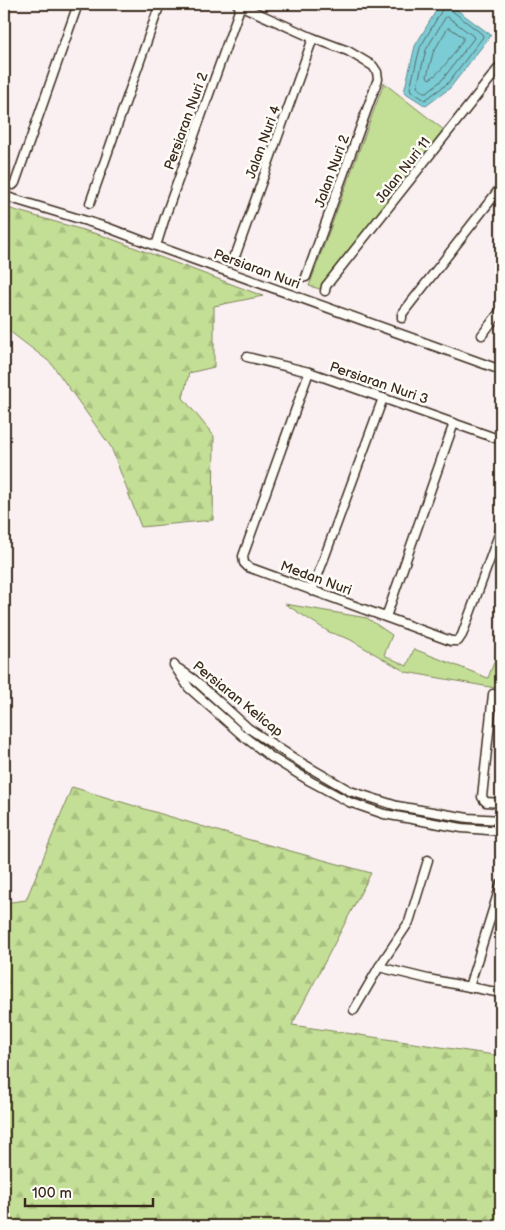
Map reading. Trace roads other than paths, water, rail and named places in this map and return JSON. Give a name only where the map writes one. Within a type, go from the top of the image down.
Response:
[{"type":"street","points":[[13,185],[78,4]]},
{"type":"street","points":[[90,203],[160,4]]},
{"type":"street","points":[[361,4],[373,7],[378,4]]},
{"type":"street","name":"Persiaran Nuri 2","points":[[156,246],[239,5],[313,38],[348,51],[373,66],[377,72]]},
{"type":"street","name":"Jalan Nuri 4","points":[[234,255],[236,254],[313,38]]},
{"type":"street","name":"Jalan Nuri 11","points":[[325,291],[326,286],[501,66]]},
{"type":"street","name":"Jalan Nuri 2","points":[[306,277],[378,80],[377,72]]},
{"type":"street","points":[[402,318],[402,314],[501,187]]},
{"type":"street","name":"Persiaran Nuri","points":[[4,196],[106,227],[501,370]]},
{"type":"street","points":[[482,335],[501,310]]},
{"type":"street","name":"Persiaran Nuri 3","points":[[247,357],[309,372],[501,440]]},
{"type":"street","name":"Medan Nuri","points":[[309,372],[243,556],[244,563],[248,567],[451,641],[458,641],[501,529]]},
{"type":"street","points":[[312,591],[383,398]]},
{"type":"street","points":[[386,617],[454,423]]},
{"type":"street","name":"Persiaran Kelicap","points":[[501,820],[468,818],[397,806],[350,791],[300,762],[248,728],[196,681],[174,664],[189,688],[242,735],[271,757],[349,802],[384,814],[462,828],[501,831]]},
{"type":"street","points":[[493,694],[482,797],[486,802],[501,803]]},
{"type":"street","points":[[442,825],[444,814]]},
{"type":"street","points":[[354,1010],[379,967],[409,922],[428,860]]},
{"type":"street","points":[[469,987],[501,884]]},
{"type":"street","points":[[379,967],[428,979],[501,993]]},
{"type":"water","points":[[440,4],[449,4],[491,35],[450,88],[426,106],[404,92],[415,46]]}]
